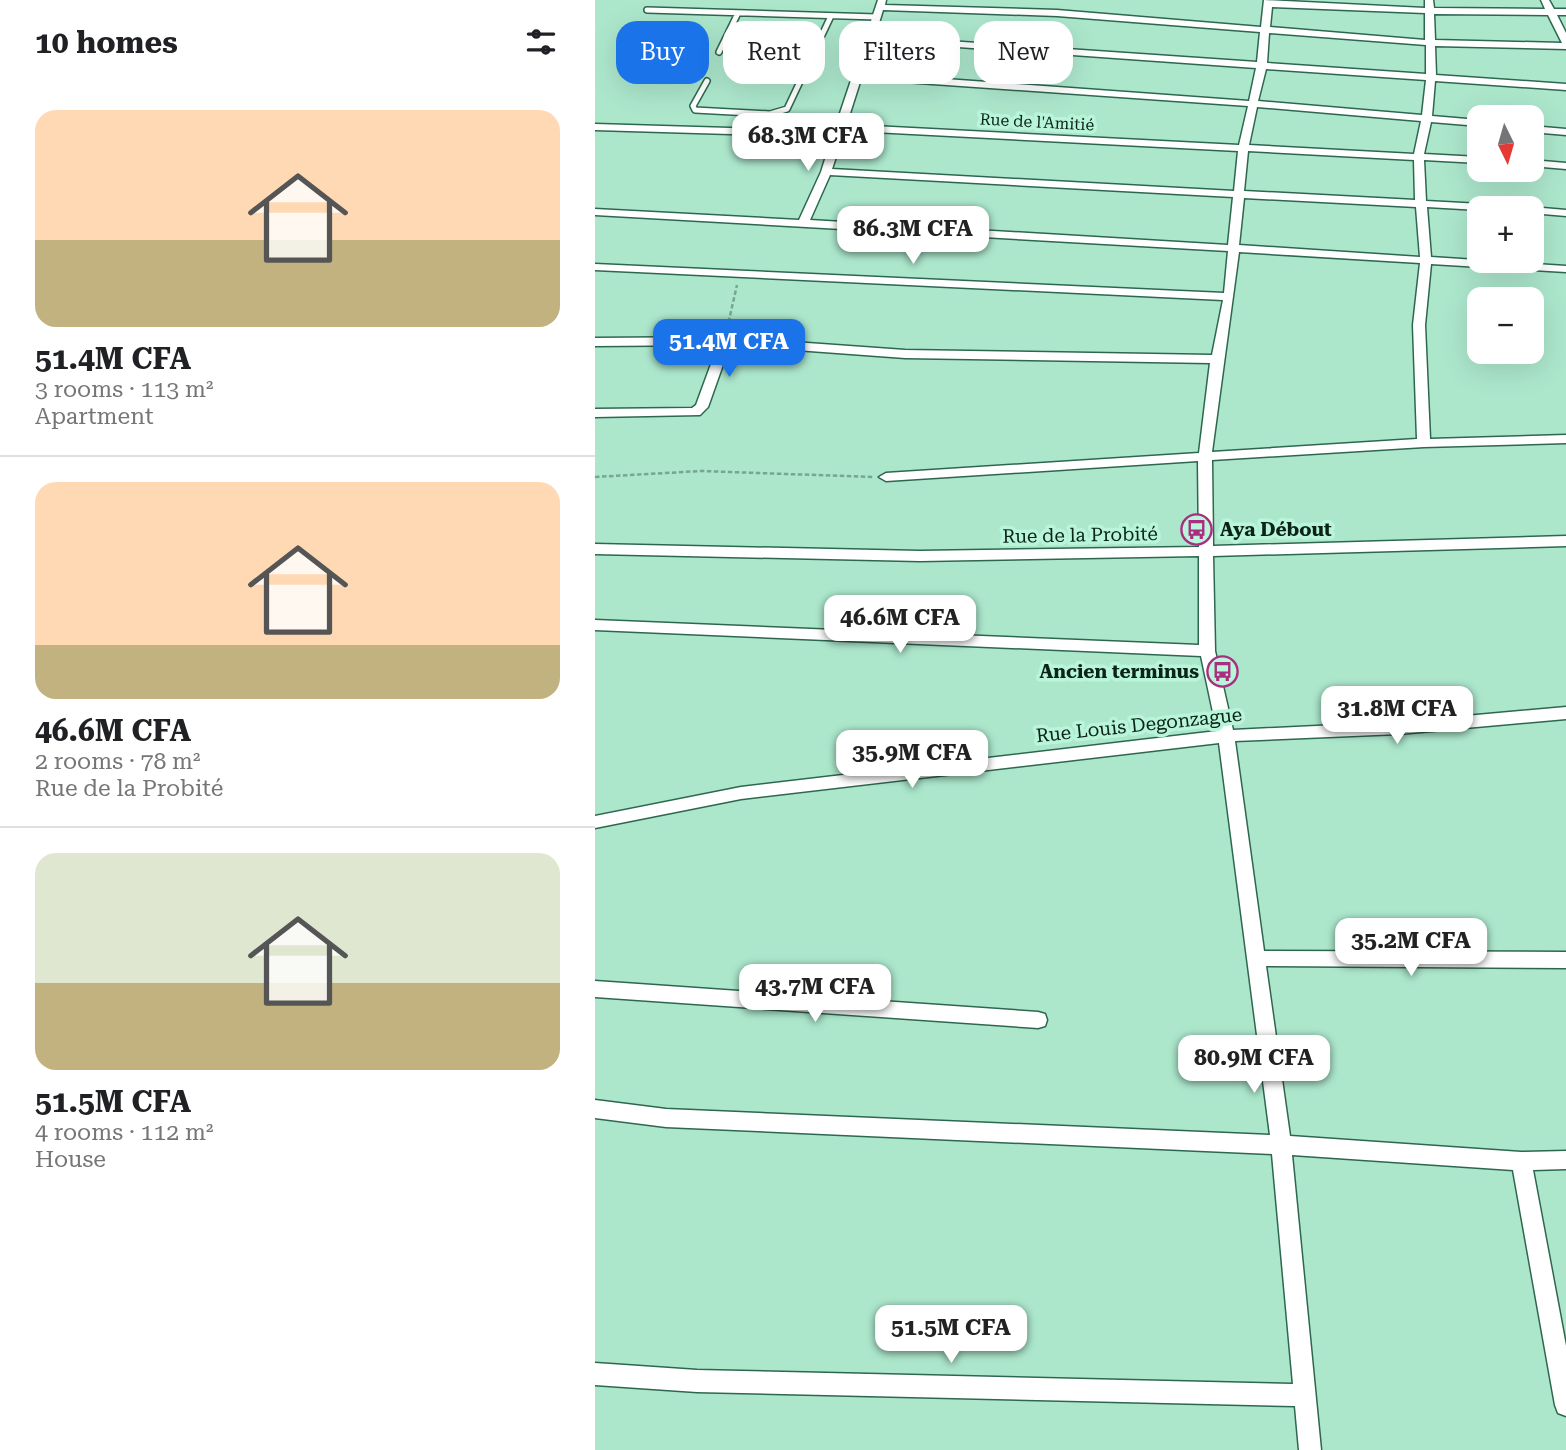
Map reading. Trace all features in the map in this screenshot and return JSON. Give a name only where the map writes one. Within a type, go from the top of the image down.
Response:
[{"type":"street","points":[[880,8],[1057,13],[1431,43],[1566,44],[1545,0]]},
{"type":"street","points":[[1310,1450],[1281,1145],[1226,736],[1206,651],[1205,459],[1217,359],[1229,296],[1243,148],[1262,64],[1268,2],[1429,5],[1566,12]]},
{"type":"street","points":[[1424,443],[1419,325],[1426,260],[1419,155],[1427,118],[1431,76],[1429,5]]},
{"type":"street","points":[[960,43],[1566,87]]},
{"type":"street","points":[[960,83],[1467,122]]},
{"type":"street","points":[[803,223],[825,172],[855,84]]},
{"type":"street","name":"Rue de l'Amitié","points":[[595,127],[838,134],[851,130],[873,129],[1467,159]]},
{"type":"street","points":[[1544,130],[1566,132]]},
{"type":"street","points":[[1544,164],[1566,166]]},
{"type":"street","points":[[825,172],[1467,206]]},
{"type":"street","points":[[1544,211],[1566,213]]},
{"type":"street","points":[[595,212],[1233,248],[1566,270]]},
{"type":"street","points":[[595,267],[1229,296]]},
{"type":"street","points":[[595,342],[725,341],[905,354],[1217,359]]},
{"type":"street","points":[[595,413],[695,411],[702,407],[725,341]]},
{"type":"street","points":[[886,477],[1205,459],[1424,443],[1566,439]]},
{"type":"street","name":"Rue de la Probité","points":[[595,549],[920,556],[1206,552],[1566,541]]},
{"type":"street","points":[[595,625],[1206,651]]},
{"type":"street","name":"Rue Louis Degonzague","points":[[595,822],[783,786],[1226,736],[1399,728],[1566,713]]},
{"type":"street","points":[[1255,958],[1566,960]]},
{"type":"street","points":[[595,989],[1038,1020]]},
{"type":"street","points":[[595,1109],[666,1118],[1281,1145],[1521,1161],[1566,1160]]},
{"type":"street","points":[[1521,1161],[1566,1405]]},
{"type":"street","points":[[595,1374],[697,1381],[1305,1395]]},
{"type":"lane","points":[[647,10],[831,16],[880,8]]},
{"type":"lane","points":[[719,52],[738,13]]},
{"type":"lane","points":[[705,84],[693,106],[695,110],[770,114],[787,109],[831,16]]},
{"type":"path","points":[[725,341],[739,274]]},
{"type":"path","points":[[595,477],[701,471],[886,477]]},
{"type":"place","name":"Aya Débout","points":[[1197,529]]},
{"type":"place","name":"Ancien terminus","points":[[1222,671]]}]
